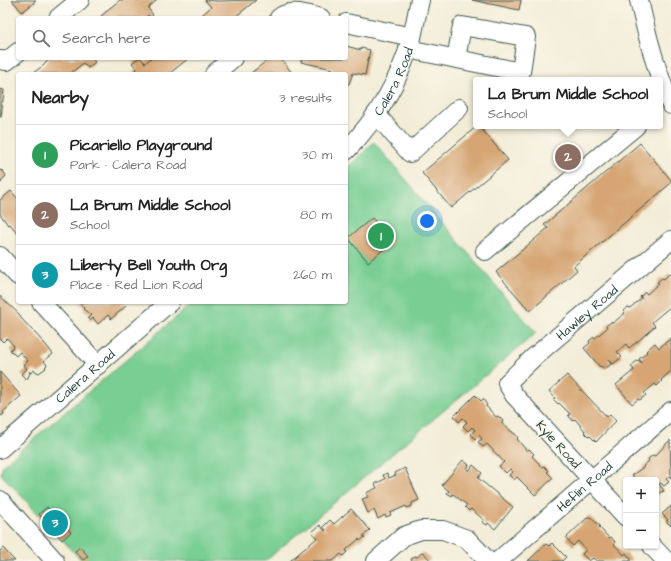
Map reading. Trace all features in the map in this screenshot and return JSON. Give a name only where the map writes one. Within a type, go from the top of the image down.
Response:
[{"type":"street","points":[[60,16],[80,0]]},
{"type":"street","name":"Calera Road","points":[[348,149],[361,135],[376,114],[397,78],[410,43],[420,0]]},
{"type":"street","points":[[639,0],[660,77]]},
{"type":"street","points":[[282,16],[296,13],[311,16]]},
{"type":"street","points":[[348,24],[456,59]]},
{"type":"street","points":[[0,60],[7,61],[16,54]]},
{"type":"street","points":[[216,72],[231,60]]},
{"type":"street","points":[[663,90],[666,104]]},
{"type":"street","points":[[376,114],[410,152],[460,108]]},
{"type":"street","points":[[485,251],[632,129]]},
{"type":"street","name":"Hawley Road","points":[[510,387],[507,383],[534,357],[671,240]]},
{"type":"street","points":[[0,256],[16,274]]},
{"type":"street","points":[[44,304],[98,365]]},
{"type":"street","name":"Calera Road","points":[[0,449],[168,304]]},
{"type":"street","name":"Kyle Road","points":[[510,387],[514,395],[623,514]]},
{"type":"street","name":"Heflin Road","points":[[498,561],[671,411]]},
{"type":"street","points":[[0,500],[55,561]]},
{"type":"street","points":[[376,561],[404,536],[421,530],[443,530],[467,539],[488,561]]},
{"type":"street","points":[[655,549],[666,561]]},
{"type":"green space","points":[[374,142],[536,333],[265,561],[82,561],[1,474],[3,465],[192,304],[348,304],[348,167]]},
{"type":"building","points":[[12,0],[36,0],[22,12]]},
{"type":"building","points":[[120,0],[157,0],[148,8],[153,15],[152,16],[101,16]]},
{"type":"building","points":[[205,0],[256,0],[236,16],[202,15],[211,7]]},
{"type":"building","points":[[472,0],[521,0],[519,10]]},
{"type":"building","points":[[348,47],[361,50],[361,48],[370,50],[365,75],[353,73],[349,84],[348,72],[332,72],[333,69],[301,62],[302,60],[348,60]]},
{"type":"building","points":[[48,60],[93,60],[95,62],[88,68],[83,63],[72,72],[34,72]]},
{"type":"building","points":[[136,60],[143,60],[145,63],[149,60],[186,60],[171,72],[134,72],[137,69],[132,63]]},
{"type":"building","points":[[282,60],[291,72],[252,72],[265,61]]},
{"type":"building","points":[[0,89],[4,90],[1,117],[0,117]]},
{"type":"building","points":[[473,129],[482,129],[508,160],[451,208],[422,173]]},
{"type":"building","points":[[640,143],[671,180],[671,183],[574,266],[577,270],[530,311],[496,272],[548,228],[544,225]]},
{"type":"building","points":[[0,170],[3,171],[6,176],[0,183]]},
{"type":"building","points":[[11,191],[16,197],[16,232],[10,224],[8,225],[0,214],[0,200]]},
{"type":"building","points":[[372,218],[393,242],[368,262],[348,238]]},
{"type":"building","points":[[669,274],[671,275],[671,308],[670,307],[652,322],[655,326],[638,341],[629,348],[626,344],[617,352],[622,357],[613,364],[609,359],[608,360],[611,364],[605,369],[601,366],[600,367],[584,348],[590,343],[589,341],[607,328],[606,326],[611,322],[613,323],[625,313],[623,311],[628,307],[630,308],[642,298],[640,297],[645,292],[647,294],[659,283],[657,282],[662,278],[664,279]]},
{"type":"building","points":[[0,296],[19,314],[53,354],[44,361],[47,365],[45,367],[46,368],[39,373],[33,370],[31,373],[29,371],[30,373],[27,380],[21,374],[27,369],[24,365],[28,361],[20,352],[16,356],[10,350],[14,346],[7,338],[3,342],[0,339]]},
{"type":"building","points":[[81,304],[124,304],[126,306],[111,319],[108,315],[98,324],[93,318],[90,321],[88,318],[91,315],[83,309],[84,308]]},
{"type":"building","points":[[671,338],[671,371],[657,386],[655,384],[644,393],[646,395],[632,404],[616,385],[634,370],[631,366],[638,360],[642,363],[639,359],[655,343],[659,348]]},
{"type":"building","points":[[0,372],[21,396],[3,412],[4,414],[1,416],[0,414]]},
{"type":"building","points":[[567,375],[607,417],[610,414],[616,421],[596,442],[584,432],[585,431],[575,419],[573,421],[568,415],[570,414],[553,399],[555,398],[549,391]]},
{"type":"building","points":[[475,395],[481,401],[483,399],[487,405],[486,406],[496,417],[498,416],[503,421],[501,423],[516,435],[518,438],[517,439],[527,451],[529,449],[534,454],[532,456],[542,467],[544,466],[549,471],[547,472],[553,478],[535,495],[517,477],[514,480],[509,475],[513,472],[510,469],[506,473],[499,466],[504,462],[487,444],[483,447],[478,442],[482,439],[479,435],[475,439],[471,434],[475,430],[472,427],[468,431],[463,426],[467,422],[463,418],[459,422],[454,416]]},
{"type":"building","points":[[670,440],[671,478],[669,476],[666,479],[669,482],[664,486],[661,483],[659,484],[659,477],[634,477],[632,475],[644,467],[643,466],[649,461],[648,459],[653,455],[655,456]]},
{"type":"building","points":[[463,460],[469,465],[467,469],[469,471],[473,465],[482,473],[478,478],[513,507],[495,529],[488,523],[487,525],[482,522],[484,520],[471,509],[469,511],[465,507],[467,505],[453,494],[452,496],[447,493],[449,491],[442,485]]},
{"type":"building","points":[[405,468],[419,500],[412,503],[412,506],[407,508],[406,506],[390,513],[391,515],[386,517],[385,515],[378,519],[374,510],[368,513],[362,499],[368,497],[366,493],[377,488],[375,484],[385,479],[383,475],[387,473],[389,478]]},
{"type":"building","points":[[659,484],[664,491],[659,494]]},
{"type":"building","points":[[671,506],[671,526],[662,514]]},
{"type":"building","points":[[47,507],[71,532],[62,540],[39,514]]},
{"type":"building","points":[[351,509],[370,530],[363,536],[365,537],[360,541],[359,539],[346,550],[347,552],[343,556],[341,554],[333,561],[290,561],[317,538],[312,532],[320,525],[325,531],[326,530],[323,527],[330,520],[334,524]]},
{"type":"building","points":[[589,516],[600,526],[599,527],[609,538],[611,537],[615,542],[614,544],[624,555],[626,553],[631,559],[630,561],[596,561],[593,558],[589,561],[582,554],[586,550],[578,541],[573,546],[566,538]]},
{"type":"building","points":[[552,543],[566,557],[562,561],[528,561],[546,544],[549,546]]},
{"type":"building","points":[[80,547],[88,556],[83,560],[75,551]]},
{"type":"building","points":[[3,548],[15,561],[0,561],[0,551]]},
{"type":"building","points":[[423,552],[431,561],[412,561],[411,559],[415,556],[417,557]]},
{"type":"place","name":"La Brum Middle School","points":[[568,157]]},
{"type":"place","name":"Picariello Playground","points":[[381,236]]},
{"type":"place","name":"Liberty Bell Youth Org","points":[[55,523]]}]
